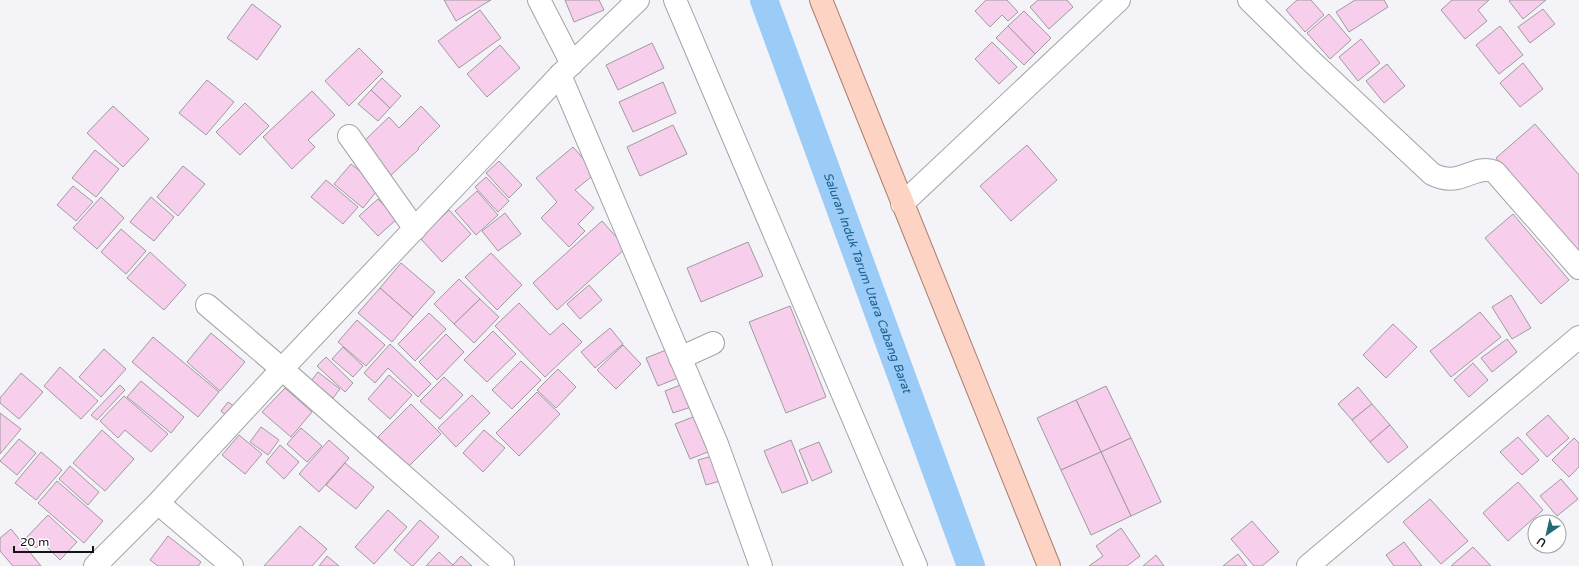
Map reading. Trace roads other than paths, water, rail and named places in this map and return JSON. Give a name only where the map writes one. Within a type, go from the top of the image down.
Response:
[{"type":"main road","points":[[821,0],[1049,566]]},
{"type":"street","points":[[539,0],[566,69],[696,351],[717,444],[761,566]]},
{"type":"street","points":[[95,566],[158,503],[282,369],[566,69],[638,0]]},
{"type":"street","points":[[674,0],[916,566]]},
{"type":"street","points":[[902,204],[1119,0]]},
{"type":"street","points":[[1249,0],[1310,60],[1432,174],[1440,178],[1452,178],[1479,171],[1491,170],[1499,175],[1579,268]]},
{"type":"street","points":[[350,136],[415,229]]},
{"type":"street","points":[[207,305],[503,563]]},
{"type":"street","points":[[1308,566],[1579,337]]},
{"type":"street","points":[[158,503],[232,566]]},
{"type":"waterway","name":"Saluran Induk Tarum Utara Cabang Barat","points":[[764,0],[971,566]]}]
